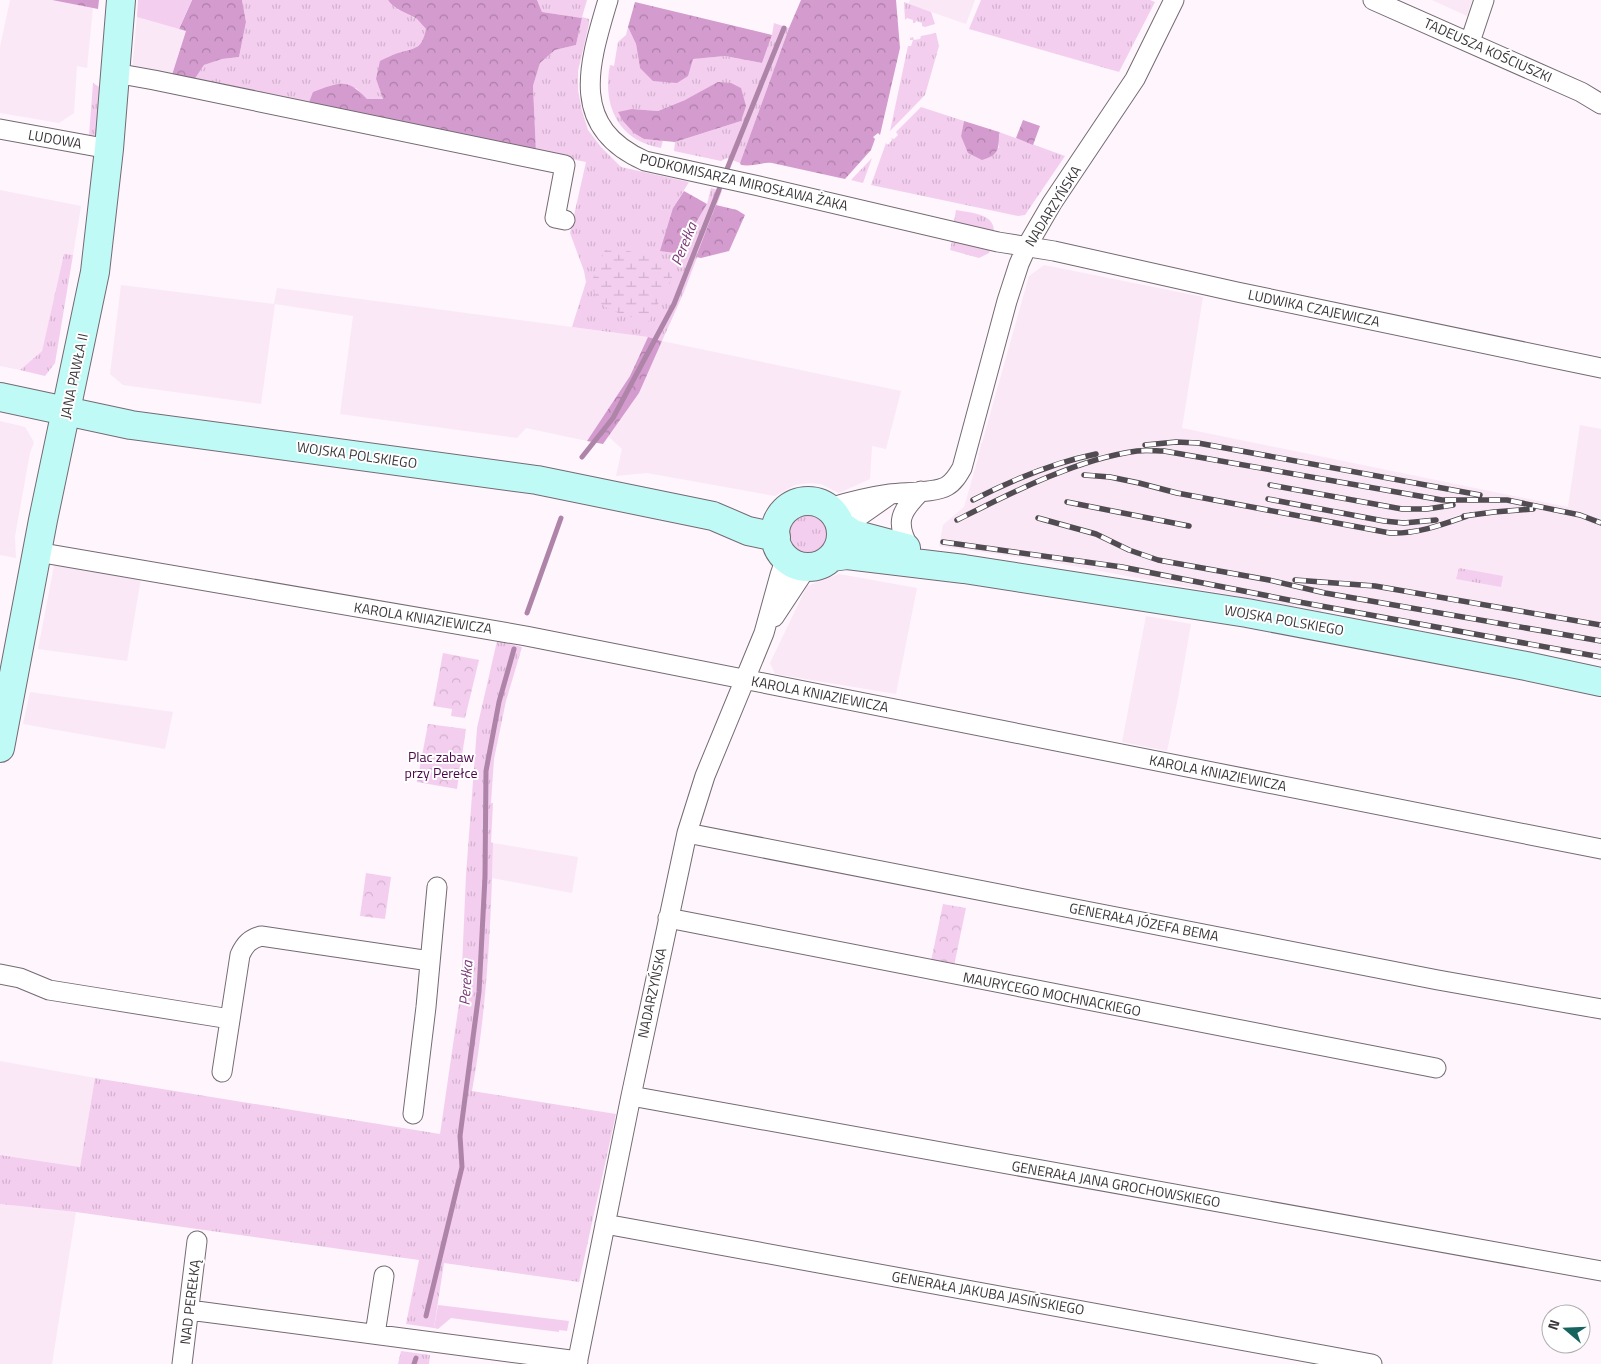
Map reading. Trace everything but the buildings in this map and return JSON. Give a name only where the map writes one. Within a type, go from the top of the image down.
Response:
[{"type":"street","name":"JANA PAWŁA II","points":[[0,748],[37,552],[95,272],[109,149],[121,0]]},
{"type":"street","name":"PODKOMISARZA MIROSŁAWA ŻAKA","points":[[608,0],[589,76],[591,100],[594,114],[601,128],[619,147],[630,154],[644,161],[998,242],[1027,246]]},
{"type":"street","name":"NADARZYŃSKA","points":[[835,517],[861,516],[891,494],[935,490],[947,486],[956,479],[962,468],[1007,301],[1027,246],[1052,203],[1135,79],[1174,0]]},
{"type":"street","name":"TADEUSZA KOŚCIUSZKI","points":[[1373,0],[1581,92],[1601,104]]},
{"type":"street","points":[[1470,42],[1484,0]]},
{"type":"street","points":[[115,74],[154,80],[565,165],[555,218],[565,220]]},
{"type":"street","name":"LUDOWA","points":[[0,129],[109,149]]},
{"type":"street","name":"LUDWIKA CZAJEWICZA","points":[[1027,246],[1601,368]]},
{"type":"street","name":"WOJSKA POLSKIEGO","points":[[0,397],[132,425],[537,480],[604,492],[714,516],[787,545]]},
{"type":"street","points":[[910,549],[902,536],[900,524],[906,506],[921,491]]},
{"type":"street","points":[[808,501],[819,503],[835,517],[840,542],[832,557],[824,562],[787,545],[787,509],[797,503],[808,501]]},
{"type":"street","name":"WOJSKA POLSKIEGO","points":[[835,517],[853,534],[910,549],[964,568]]},
{"type":"street","name":"NADARZYŃSKA","points":[[577,1362],[687,833],[705,776],[764,632],[787,545]]},
{"type":"street","name":"KAROLA KNIAZIEWICZA","points":[[37,552],[506,632],[1601,849]]},
{"type":"street","name":"WOJSKA POLSKIEGO","points":[[832,557],[847,555],[964,568],[1247,613],[1601,682]]},
{"type":"street","name":"GENERAŁA JÓZEFA BEMA","points":[[687,833],[1409,974],[1601,1009]]},
{"type":"street","points":[[414,1114],[437,887]]},
{"type":"street","name":"MAURYCEGO MOCHNACKIEGO","points":[[668,918],[1436,1068]]},
{"type":"street","points":[[222,1072],[240,955],[244,946],[249,941],[261,936],[430,961]]},
{"type":"street","points":[[0,974],[20,978],[49,990],[230,1019]]},
{"type":"street","name":"GENERAŁA JANA GROCHOWSKIEGO","points":[[631,1096],[1601,1272]]},
{"type":"street","name":"GENERAŁA JAKUBA JASIŃSKIEGO","points":[[605,1224],[1372,1364]]},
{"type":"street","name":"NAD PEREŁKĄ","points":[[182,1364],[198,1240]]},
{"type":"street","points":[[375,1334],[384,1276]]},
{"type":"street","points":[[189,1310],[546,1356],[577,1362]]},
{"type":"shaded area","points":[[10,0],[52,0],[93,8],[87,68],[77,66],[74,113],[59,123],[0,113],[0,47]]},
{"type":"shaded area","points":[[910,0],[975,0],[966,24],[908,4]]},
{"type":"shaded area","points":[[1432,0],[1472,0],[1467,16]]},
{"type":"shaded area","points":[[137,17],[186,31],[171,78],[132,70]]},
{"type":"shaded area","points":[[0,190],[81,206],[73,255],[64,255],[42,351],[20,370],[0,366]]},
{"type":"shaded area","points":[[1044,265],[1203,297],[1182,428],[1568,507],[1580,425],[1601,429],[1601,661],[1322,609],[1321,612],[1298,605],[1291,606],[1040,560],[939,546],[943,525],[964,507],[979,455],[977,454],[982,443],[1029,276]]},
{"type":"shaded area","points":[[121,285],[274,304],[277,288],[648,337],[630,376],[587,441],[526,428],[517,438],[340,414],[353,316],[275,304],[261,404],[123,385],[110,374]]},
{"type":"shaded area","points":[[662,341],[901,391],[886,449],[872,446],[870,479],[839,493],[821,484],[809,483],[795,485],[775,496],[647,473],[616,476],[622,449],[608,436],[639,393]]},
{"type":"shaded area","points":[[0,421],[25,427],[34,442],[30,453],[15,536],[16,558],[0,555]]},
{"type":"shaded area","points":[[68,564],[141,578],[127,661],[38,649],[54,566]]},
{"type":"shaded area","points":[[839,574],[917,588],[896,694],[775,674],[770,663],[807,586]]},
{"type":"shaded area","points":[[1146,616],[1191,624],[1167,751],[1122,742]]},
{"type":"shaded area","points":[[30,692],[173,712],[165,749],[23,724]]},
{"type":"shaded area","points":[[493,843],[578,857],[572,893],[492,878]]},
{"type":"shaded area","points":[[0,1061],[95,1078],[80,1167],[0,1155]]},
{"type":"shaded area","points":[[0,1204],[76,1212],[52,1364],[0,1364]]},
{"type":"green space","points":[[52,0],[99,0],[98,9]]},
{"type":"green space","points":[[138,0],[192,0],[179,29],[137,17]]},
{"type":"green space","points":[[192,0],[242,0],[246,22],[239,57],[222,59],[204,65],[192,83],[171,78],[186,31],[179,29]]},
{"type":"green space","points":[[242,0],[388,0],[397,9],[419,21],[426,29],[424,40],[415,49],[397,54],[376,79],[383,99],[367,99],[356,88],[308,105],[192,83],[204,65],[222,59],[239,57],[246,22]]},
{"type":"green space","points":[[388,0],[537,0],[542,12],[582,18],[576,45],[555,50],[540,63],[533,86],[536,152],[308,105],[313,92],[336,84],[353,87],[367,99],[383,99],[376,79],[380,61],[417,47],[426,29],[417,19],[397,9]]},
{"type":"green space","points":[[537,0],[587,0],[582,17],[589,19],[589,24],[578,71],[578,90],[588,130],[601,147],[621,167],[689,182],[673,208],[694,226],[707,204],[711,188],[722,191],[684,292],[662,341],[648,337],[572,327],[586,282],[584,271],[570,233],[586,162],[536,152],[533,86],[540,63],[555,50],[576,45],[582,18],[542,12]]},
{"type":"green space","points":[[801,0],[896,0],[900,48],[880,135],[878,133],[873,137],[875,139],[871,150],[845,179],[772,163],[741,165],[740,163]]},
{"type":"green space","points":[[981,0],[1150,0],[1155,2],[1119,72],[969,29]]},
{"type":"green space","points":[[635,2],[772,35],[762,63],[725,56],[693,59],[688,76],[677,83],[653,81],[640,68],[636,44],[628,27]]},
{"type":"green space","points":[[904,2],[931,12],[935,24],[925,27],[922,26],[922,23],[916,21],[913,23],[913,20],[907,18],[905,20]]},
{"type":"green space","points":[[774,23],[789,28],[740,163],[727,158],[721,161],[674,151],[675,142],[741,121],[685,100],[658,111],[632,109],[644,139],[663,140],[661,148],[634,138],[616,119],[611,107],[608,80],[610,65],[614,66],[618,42],[626,35],[628,27],[636,44],[640,68],[692,59],[725,56],[762,63],[772,35]]},
{"type":"green space","points":[[936,33],[939,46],[925,95],[890,131],[908,46],[911,46],[913,40],[910,40],[910,38],[913,37],[914,40],[920,39],[921,36]]},
{"type":"green space","points":[[718,82],[731,83],[741,88],[746,106],[741,121],[675,142],[644,139],[634,133],[618,112],[632,109],[658,111],[685,100]]},
{"type":"green space","points":[[93,83],[101,88],[98,134],[89,136]]},
{"type":"green space","points":[[921,107],[964,121],[961,136],[999,148],[999,132],[1065,156],[1025,215],[1018,216],[871,185],[886,143],[888,145],[892,140],[891,138],[894,139],[898,135],[896,132]]},
{"type":"green space","points":[[1023,120],[1040,126],[1033,145],[1016,138]]},
{"type":"green space","points":[[964,121],[999,132],[998,147],[992,156],[982,160],[968,153],[961,136]]},
{"type":"green space","points":[[872,158],[863,183],[851,180]]},
{"type":"green space","points":[[684,191],[707,204],[694,226],[683,254],[660,251],[673,208]]},
{"type":"green space","points":[[716,205],[737,210],[745,215],[729,251],[701,258],[696,257]]},
{"type":"green space","points":[[956,210],[986,217],[993,225],[994,231],[954,222]]},
{"type":"green space","points":[[955,239],[991,247],[989,253],[979,258],[950,250],[952,241]]},
{"type":"green space","points":[[605,250],[629,251],[669,264],[672,278],[649,321],[617,312],[605,307],[598,300],[591,283]]},
{"type":"green space","points":[[64,254],[73,255],[55,363],[45,376],[20,370],[42,351]]},
{"type":"green space","points":[[648,337],[662,341],[639,393],[603,444],[587,441],[630,376]]},
{"type":"green space","points":[[804,512],[812,512],[819,515],[825,521],[828,532],[825,543],[819,549],[812,552],[804,552],[797,549],[791,543],[788,536],[788,528],[791,521],[797,515]]},
{"type":"green space","points":[[1459,568],[1503,576],[1501,587],[1456,579]]},
{"type":"green space","points":[[497,641],[522,647],[506,701],[494,759],[491,803],[493,803],[492,874],[487,967],[472,1091],[616,1114],[579,1282],[444,1263],[434,1328],[406,1324],[419,1260],[76,1212],[0,1204],[0,1155],[80,1167],[95,1078],[440,1134],[461,990],[466,875],[477,728]]},
{"type":"green space","points":[[443,653],[479,660],[465,718],[451,716],[452,709],[433,706]]},
{"type":"green space","name":"Plac zabaw przy Perełce","points":[[428,724],[466,729],[457,789],[417,782]]},
{"type":"green space","points":[[366,873],[391,877],[385,919],[360,916]]},
{"type":"green space","points":[[943,904],[966,908],[954,966],[931,961]]},
{"type":"green space","points":[[438,1305],[569,1321],[567,1331],[559,1330],[559,1332],[451,1318],[438,1329],[434,1328]]},
{"type":"green space","points":[[401,1351],[430,1355],[429,1364],[398,1364]]},
{"type":"waterway","name":"Perełka","points":[[725,174],[784,28]]},
{"type":"waterway","name":"Perełka","points":[[582,457],[613,418],[674,304],[722,182]]},
{"type":"waterway","name":"Perełka","points":[[527,613],[561,518]]},
{"type":"waterway","name":"Perełka","points":[[426,1316],[462,1167],[460,1136],[479,992],[485,877],[486,771],[499,702],[514,649]]},
{"type":"waterway","name":"Perełka","points":[[414,1364],[416,1358]]},
{"type":"railway","points":[[1145,445],[1176,442],[1198,443],[1480,495]]},
{"type":"railway","points":[[957,520],[1022,488],[1091,461],[1137,451],[1164,451],[1442,500],[1507,500],[1580,515],[1601,523]]},
{"type":"railway","points":[[973,500],[1033,473],[1064,462],[1096,454]]},
{"type":"railway","points":[[1084,475],[1110,477],[1177,493],[1390,533],[1421,530],[1470,515]]},
{"type":"railway","points":[[1270,485],[1402,509],[1427,509],[1453,505]]},
{"type":"railway","points":[[1268,499],[1384,521],[1404,523],[1436,520]]},
{"type":"railway","points":[[1067,502],[1189,526]]},
{"type":"railway","points":[[1464,516],[1533,509]]},
{"type":"railway","points":[[1038,518],[1096,534],[1129,550],[1158,560],[1269,580],[1325,593],[1601,641]]},
{"type":"railway","points":[[943,542],[1122,567],[1299,602],[1601,657]]},
{"type":"railway","points":[[1295,580],[1375,586],[1601,625]]}]
